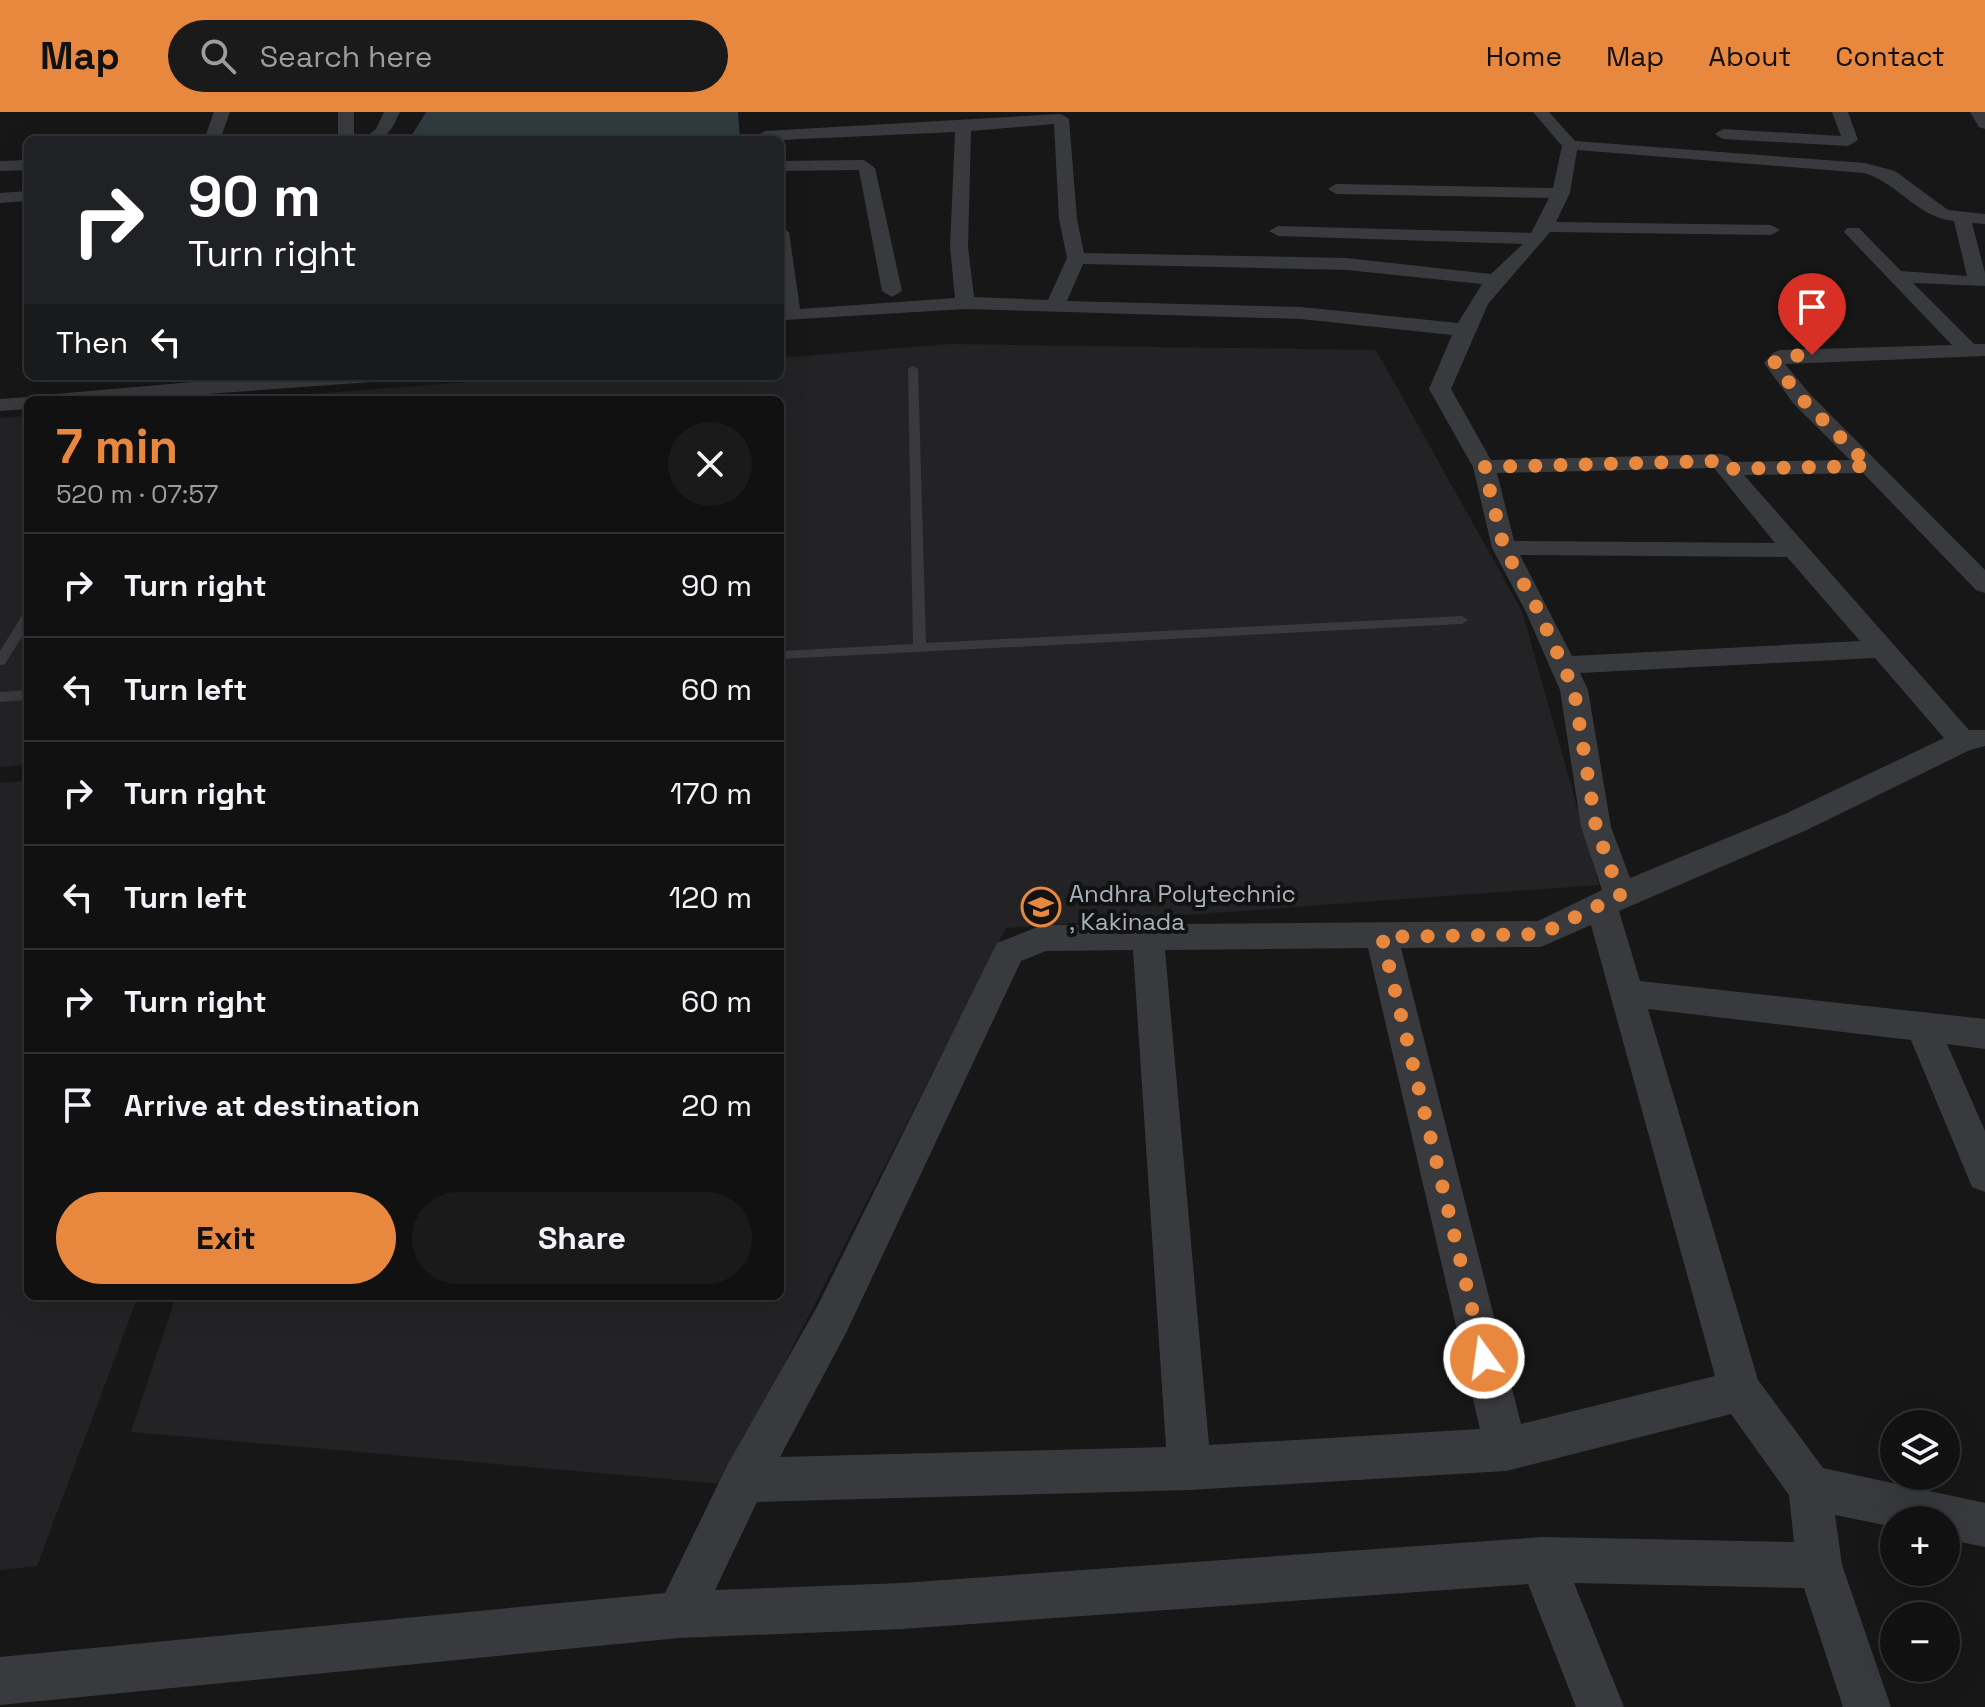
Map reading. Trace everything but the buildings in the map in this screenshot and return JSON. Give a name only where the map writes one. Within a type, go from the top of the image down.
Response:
[{"type":"street","points":[[213,136],[222,112]]},
{"type":"street","points":[[346,112],[346,136]]},
{"type":"street","points":[[376,136],[383,132],[392,112]]},
{"type":"street","points":[[1541,112],[1570,145],[1673,144],[1865,168],[1889,175],[1931,209],[1962,218],[1985,219]]},
{"type":"street","points":[[1713,134],[1848,141],[1849,131],[1840,112]]},
{"type":"street","points":[[1978,112],[1985,124]]},
{"type":"street","points":[[766,133],[963,127],[1065,116],[1068,219],[1076,258],[1055,306]]},
{"type":"street","points":[[963,127],[959,247],[965,303]]},
{"type":"street","points":[[1570,145],[1561,193],[1542,233],[1513,267],[1495,280],[1464,330],[1440,389],[1484,467],[1504,548],[1538,610],[1574,690],[1627,993],[1740,1391],[1810,1487],[1819,1565],[1867,1707]]},
{"type":"street","points":[[0,166],[24,165]]},
{"type":"street","points":[[784,166],[864,165],[867,168],[892,291]]},
{"type":"street","points":[[1336,189],[1561,193]]},
{"type":"street","points":[[0,198],[24,196]]},
{"type":"street","points":[[1895,276],[1978,282],[1962,218]]},
{"type":"street","points":[[1278,231],[1542,233],[1771,230]]},
{"type":"street","points":[[1853,232],[1895,276],[1977,350]]},
{"type":"street","points":[[1076,258],[1347,264],[1495,280]]},
{"type":"street","points":[[785,317],[876,307],[965,303],[1301,313],[1464,330]]},
{"type":"street","points":[[1977,350],[1781,356],[1774,363],[1801,398],[1985,585]]},
{"type":"street","points":[[98,396],[302,380]]},
{"type":"street","points":[[0,405],[24,403]]},
{"type":"street","points":[[679,1615],[744,1480],[832,1319],[1009,952],[1043,938],[1541,934],[1978,738],[1882,649],[1720,461],[1484,467]]},
{"type":"street","points":[[1727,469],[1869,466]]},
{"type":"street","points":[[1504,548],[1794,550]]},
{"type":"street","points":[[1563,665],[1882,649]]},
{"type":"street","points":[[1382,937],[1506,1449]]},
{"type":"street","points":[[1148,938],[1189,1468]]},
{"type":"street","points":[[1627,993],[1985,1034]]},
{"type":"street","points":[[1922,1025],[1985,1175]]},
{"type":"street","points":[[744,1480],[1189,1468],[1506,1449],[1740,1391]]},
{"type":"street","points":[[1810,1487],[1983,1528]]},
{"type":"street","points":[[0,1681],[679,1615],[902,1606],[1542,1560],[1819,1565]]},
{"type":"street","points":[[1542,1560],[1600,1707]]},
{"type":"lane","points":[[913,369],[920,648]]},
{"type":"lane","points":[[784,655],[1462,620]]},
{"type":"lane","points":[[0,661],[24,623]]},
{"type":"lane","points":[[0,697],[24,695]]},
{"type":"shaded area","points":[[426,112],[738,112],[740,136],[411,136]]},
{"type":"shaded area","name":"Andhra Polytechnic , Kakinada","points":[[950,344],[1376,350],[1522,611],[1599,885],[1006,928],[723,1484],[131,1432],[175,1300],[784,1300],[784,396],[286,396],[492,380],[784,380],[784,358]]},
{"type":"shaded area","points":[[24,416],[24,765],[0,767],[0,418]]},
{"type":"shaded area","points":[[24,781],[24,1300],[137,1300],[37,1566],[0,1570],[0,783]]},
{"type":"place","name":"Andhra Polytechnic , Kakinada","points":[[1041,907]]},
{"type":"route","points":[[1484,1358],[1382,937],[1541,934],[1620,895],[1596,827],[1574,690],[1538,610],[1504,548],[1484,467],[1720,461],[1727,469],[1869,466],[1801,398],[1774,363],[1781,356],[1812,355]]}]
